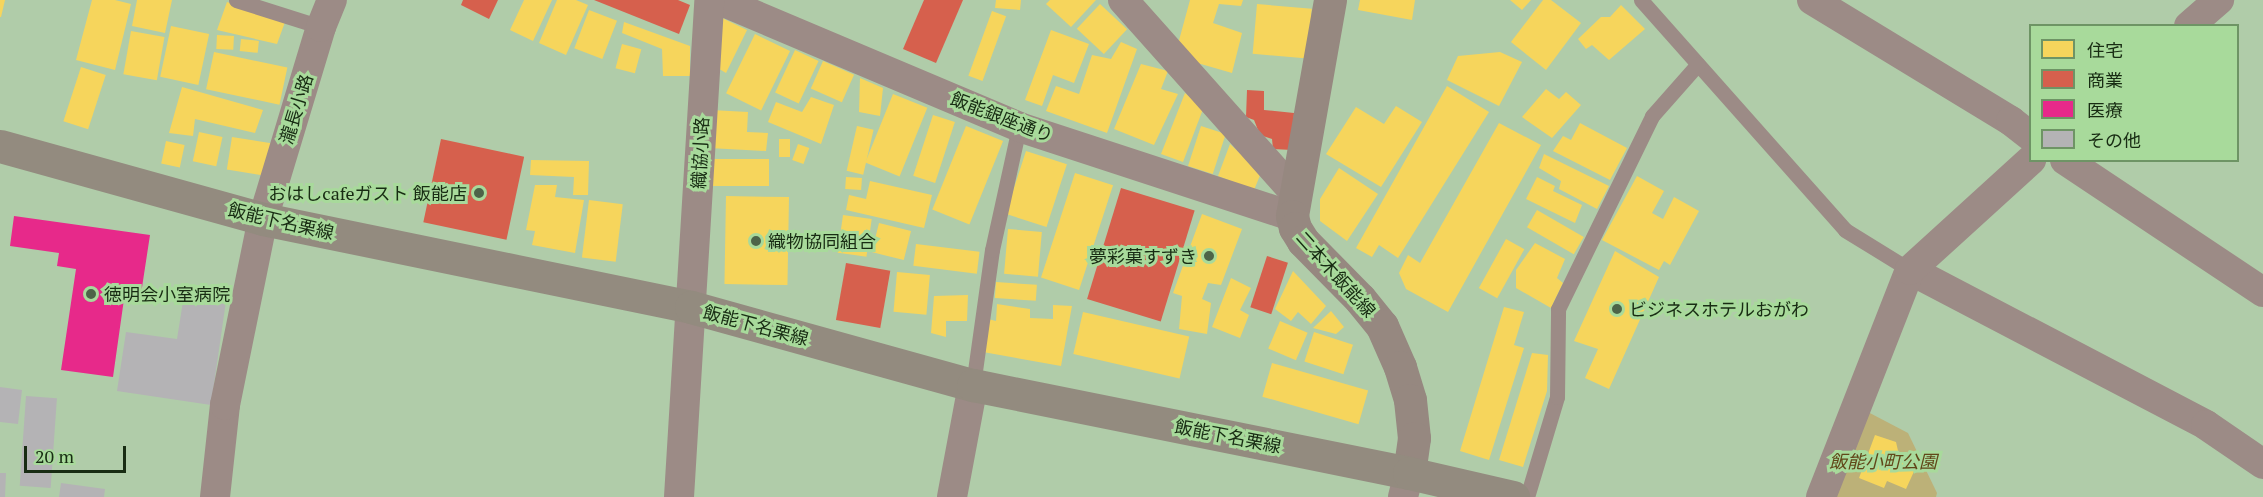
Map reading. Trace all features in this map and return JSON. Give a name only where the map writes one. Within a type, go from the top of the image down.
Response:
[{"type":"main road","points":[[1293,204],[1330,0]]},
{"type":"main road","name":"飯能下名栗線","points":[[0,146],[263,219],[691,307],[973,385],[1406,485],[1513,497]]},
{"type":"main road","name":"二本木飯能線","points":[[1293,204],[1295,228],[1303,242],[1360,299],[1382,326],[1400,367],[1410,400],[1414,438],[1406,485]]},
{"type":"street","name":"織協小路","points":[[679,497],[709,0]]},
{"type":"street","name":"飯能銀座通り","points":[[719,0],[1019,127],[1293,204]]},
{"type":"street","points":[[1123,0],[1293,204]]},
{"type":"street","points":[[1812,0],[2011,121],[2029,134]]},
{"type":"street","points":[[2191,24],[2219,0]]},
{"type":"street","name":"瀧長小路","points":[[215,497],[225,405],[263,219],[326,13]]},
{"type":"street","points":[[1821,497],[1910,270],[2029,162]]},
{"type":"street","points":[[2068,162],[2263,292]]},
{"type":"street","points":[[1910,270],[2206,425],[2263,464]]},
{"type":"street","points":[[952,497],[973,385]]},
{"type":"lane","points":[[236,0],[326,13]]},
{"type":"lane","points":[[1641,0],[1845,230],[1910,270]]},
{"type":"lane","points":[[1527,497],[1557,397],[1558,309],[1652,116],[1698,64]]},
{"type":"lane","points":[[973,385],[992,250],[1019,127]]},
{"type":"green space","name":"飯能小町公園","points":[[1866,411],[1908,433],[1937,493],[1936,497],[1833,497]]},
{"type":"building: 住宅","points":[[0,0],[5,0],[1,17],[0,17]]},
{"type":"building: 住宅","points":[[92,0],[115,0],[131,4],[115,70],[76,60]]},
{"type":"building: 住宅","points":[[137,0],[172,0],[165,33],[132,26]]},
{"type":"building: 住宅","points":[[524,0],[552,0],[533,41],[510,30]]},
{"type":"building: 住宅","points":[[557,0],[576,0],[588,5],[566,55],[539,43]]},
{"type":"building: 住宅","points":[[996,0],[1021,0],[1020,10],[995,8]]},
{"type":"building: 住宅","points":[[1050,0],[1096,0],[1071,27],[1046,4]]},
{"type":"building: 住宅","points":[[1190,0],[1243,0],[1241,6],[1219,4],[1213,23],[1242,33],[1232,73],[1194,62],[1178,44]]},
{"type":"building: 住宅","points":[[1360,0],[1415,0],[1412,20],[1358,10]]},
{"type":"building: 住宅","points":[[1510,0],[1531,0],[1522,10]]},
{"type":"building: 住宅","points":[[1543,0],[1551,0],[1581,23],[1546,70],[1511,42]]},
{"type":"building: 住宅","points":[[227,2],[285,22],[277,44],[217,30]]},
{"type":"building: 住宅","points":[[1100,4],[1127,29],[1104,54],[1077,29]]},
{"type":"building: 住宅","points":[[1257,4],[1312,9],[1307,59],[1253,54]]},
{"type":"building: 住宅","points":[[1621,5],[1645,29],[1609,60],[1592,45],[1586,49],[1578,39],[1601,17],[1610,17]]},
{"type":"building: 住宅","points":[[589,10],[617,21],[602,59],[574,48]]},
{"type":"building: 住宅","points":[[992,11],[1006,16],[982,81],[968,76]]},
{"type":"building: 住宅","points":[[720,17],[747,30],[726,73],[709,63]]},
{"type":"building: 住宅","points":[[624,22],[690,46],[690,76],[663,76],[662,49],[622,33]]},
{"type":"building: 住宅","points":[[171,26],[209,34],[198,85],[160,77]]},
{"type":"building: 住宅","points":[[1051,30],[1089,44],[1074,83],[1053,75],[1042,106],[1025,100]]},
{"type":"building: 住宅","points":[[131,31],[164,37],[157,80],[123,74]]},
{"type":"building: 住宅","points":[[755,34],[790,51],[761,110],[726,93]]},
{"type":"building: 住宅","points":[[217,35],[234,36],[233,50],[216,49]]},
{"type":"building: 住宅","points":[[241,39],[259,41],[258,53],[240,51]]},
{"type":"building: 住宅","points":[[1121,42],[1137,49],[1107,133],[1046,111],[1056,86],[1079,94],[1092,55],[1111,59]]},
{"type":"building: 住宅","points":[[622,44],[641,49],[635,73],[616,68]]},
{"type":"building: 住宅","points":[[795,50],[819,61],[799,104],[775,93]]},
{"type":"building: 住宅","points":[[214,52],[287,68],[279,105],[206,89]]},
{"type":"building: 住宅","points":[[1500,52],[1522,62],[1499,106],[1447,80],[1458,56]]},
{"type":"building: 住宅","points":[[823,61],[854,75],[842,102],[811,88]]},
{"type":"building: 住宅","points":[[1141,64],[1168,71],[1161,89],[1178,94],[1154,145],[1114,129]]},
{"type":"building: 住宅","points":[[81,67],[106,75],[88,129],[63,121]]},
{"type":"building: 住宅","points":[[860,78],[883,88],[880,116],[859,112]]},
{"type":"building: 住宅","points":[[1447,86],[1489,112],[1398,258],[1379,245],[1372,257],[1356,248]]},
{"type":"building: 住宅","points":[[182,87],[263,110],[255,133],[195,119],[193,136],[169,133]]},
{"type":"building: 住宅","points":[[1546,89],[1559,99],[1566,92],[1581,105],[1552,138],[1522,117]]},
{"type":"building: 住宅","points":[[1185,93],[1203,109],[1183,162],[1161,154]]},
{"type":"building: 住宅","points":[[893,94],[927,108],[900,176],[865,163]]},
{"type":"building: 住宅","points":[[811,97],[834,105],[821,144],[768,122],[776,102],[802,112]]},
{"type":"building: 住宅","points":[[1396,106],[1422,122],[1381,187],[1326,154],[1356,107],[1384,124]]},
{"type":"building: 住宅","points":[[711,110],[748,112],[747,132],[768,133],[766,151],[709,148]]},
{"type":"building: 住宅","points":[[933,115],[955,122],[935,183],[913,176]]},
{"type":"building: 住宅","points":[[1499,123],[1541,145],[1448,312],[1406,289],[1399,273],[1408,255],[1420,263]]},
{"type":"building: 住宅","points":[[1580,123],[1627,148],[1610,180],[1553,151],[1563,136],[1571,140]]},
{"type":"building: 住宅","points":[[857,126],[874,130],[863,175],[847,171]]},
{"type":"building: 住宅","points":[[966,126],[1003,141],[969,224],[932,209]]},
{"type":"building: 住宅","points":[[1201,126],[1226,134],[1213,174],[1188,166]]},
{"type":"building: 住宅","points":[[199,132],[222,137],[216,166],[193,161]]},
{"type":"building: 住宅","points":[[232,137],[274,144],[269,176],[227,170]]},
{"type":"building: 住宅","points":[[779,139],[790,139],[790,157],[779,157]]},
{"type":"building: 住宅","points":[[166,141],[185,145],[180,167],[161,163]]},
{"type":"building: 住宅","points":[[798,144],[809,148],[803,164],[792,160]]},
{"type":"building: 住宅","points":[[1230,144],[1261,173],[1254,190],[1218,176]]},
{"type":"building: 住宅","points":[[1026,151],[1067,164],[1047,227],[1006,214]]},
{"type":"building: 住宅","points":[[1544,154],[1609,186],[1597,209],[1559,189],[1561,181],[1539,168]]},
{"type":"building: 住宅","points":[[712,159],[769,159],[769,186],[712,186]]},
{"type":"building: 住宅","points":[[531,160],[589,161],[588,195],[573,195],[574,177],[530,175]]},
{"type":"building: 住宅","points":[[1339,168],[1378,194],[1347,241],[1320,221],[1320,199]]},
{"type":"building: 住宅","points":[[1075,173],[1113,185],[1079,290],[1041,278]]},
{"type":"building: 住宅","points":[[1637,176],[1664,191],[1652,213],[1663,219],[1674,197],[1699,211],[1670,265],[1664,261],[1659,270],[1602,240]]},
{"type":"building: 住宅","points":[[846,177],[862,178],[861,190],[845,189]]},
{"type":"building: 住宅","points":[[1537,177],[1555,186],[1553,191],[1582,205],[1575,223],[1526,199]]},
{"type":"building: 住宅","points":[[870,181],[932,195],[924,228],[846,210],[849,195],[866,199]]},
{"type":"building: 住宅","points":[[535,185],[557,185],[555,197],[584,200],[575,253],[532,245],[535,231],[526,230]]},
{"type":"building: 住宅","name":"織物協同組合","points":[[726,196],[789,197],[787,285],[724,284]]},
{"type":"building: 住宅","points":[[589,200],[623,204],[616,262],[582,258]]},
{"type":"building: 住宅","points":[[1537,210],[1584,237],[1574,254],[1527,227]]},
{"type":"building: 住宅","name":"夢彩菓すずき","points":[[1202,214],[1242,229],[1221,285],[1208,283],[1202,299],[1211,303],[1207,334],[1179,329],[1182,296],[1173,293]]},
{"type":"building: 住宅","points":[[843,215],[872,219],[866,257],[838,253]]},
{"type":"building: 住宅","points":[[879,223],[911,231],[904,260],[872,252]]},
{"type":"building: 住宅","points":[[1008,229],[1042,232],[1038,277],[1004,274]]},
{"type":"building: 住宅","points":[[1506,239],[1524,249],[1497,298],[1479,288]]},
{"type":"building: 住宅","points":[[1535,243],[1565,259],[1557,278],[1563,283],[1551,308],[1516,288],[1516,270]]},
{"type":"building: 住宅","points":[[916,244],[980,252],[977,274],[913,266]]},
{"type":"building: 住宅","name":"ビジネスホテルおがわ","points":[[1615,251],[1659,277],[1609,389],[1585,378],[1598,349],[1574,341]]},
{"type":"building: 住宅","points":[[1293,271],[1326,306],[1311,324],[1298,312],[1291,321],[1275,309]]},
{"type":"building: 住宅","points":[[897,272],[930,275],[926,315],[894,312]]},
{"type":"building: 住宅","points":[[1231,278],[1251,288],[1240,310],[1249,315],[1240,338],[1212,327]]},
{"type":"building: 住宅","points":[[996,282],[1037,285],[1036,301],[995,298]]},
{"type":"building: 住宅","points":[[968,295],[967,321],[946,321],[946,337],[931,333],[934,296]]},
{"type":"building: 住宅","points":[[997,304],[1030,309],[1030,318],[1053,319],[1053,305],[1072,306],[1061,366],[983,352],[988,319],[996,321]]},
{"type":"building: 住宅","points":[[1504,307],[1524,312],[1514,345],[1524,348],[1489,460],[1460,451]]},
{"type":"building: 住宅","points":[[1331,311],[1344,327],[1336,334],[1313,328]]},
{"type":"building: 住宅","points":[[1083,312],[1189,337],[1180,378],[1073,354]]},
{"type":"building: 住宅","points":[[1280,321],[1308,333],[1296,360],[1268,349]]},
{"type":"building: 住宅","points":[[1314,332],[1353,345],[1343,374],[1304,361]]},
{"type":"building: 住宅","points":[[1532,353],[1548,355],[1547,391],[1523,467],[1499,460]]},
{"type":"building: 住宅","points":[[1272,363],[1368,391],[1358,424],[1262,397]]},
{"type":"building: 住宅","points":[[1875,435],[1896,442],[1899,455],[1916,467],[1906,489],[1887,481],[1884,488],[1859,478]]},
{"type":"building: 商業","points":[[463,0],[498,0],[489,19],[461,5]]},
{"type":"building: 商業","points":[[594,0],[678,0],[690,5],[679,34]]},
{"type":"building: 商業","points":[[924,0],[963,0],[936,63],[903,49]]},
{"type":"building: 商業","points":[[1247,90],[1264,91],[1264,110],[1294,113],[1292,150],[1273,149],[1272,139],[1260,135],[1254,120],[1246,117]]},
{"type":"building: 商業","points":[[441,139],[524,157],[506,240],[423,222]]},
{"type":"building: 商業","points":[[1121,188],[1195,211],[1161,321],[1087,299]]},
{"type":"building: 商業","points":[[1267,256],[1288,263],[1271,314],[1250,307]]},
{"type":"building: 商業","points":[[846,263],[890,271],[880,328],[836,320]]},
{"type":"building: 医療","points":[[14,216],[150,235],[141,294],[125,292],[113,377],[61,370],[76,269],[57,266],[59,253],[10,246]]},
{"type":"building: その他","points":[[184,295],[226,301],[211,405],[117,391],[126,332],[177,339]]},
{"type":"building: その他","points":[[0,387],[22,390],[18,424],[0,422]]},
{"type":"building: その他","points":[[26,396],[57,398],[51,488],[20,486]]},
{"type":"building: その他","points":[[0,473],[6,473],[5,497],[0,497]]},
{"type":"building: その他","points":[[61,483],[105,489],[104,497],[59,497]]},
{"type":"place","name":"おはしcafeガスト 飯能店","points":[[479,193]]},
{"type":"place","name":"織物協同組合","points":[[756,241]]},
{"type":"place","name":"夢彩菓すずき","points":[[1209,256]]},
{"type":"place","name":"徳明会小室病院","points":[[91,294]]},
{"type":"place","name":"ビジネスホテルおがわ","points":[[1617,309]]}]
